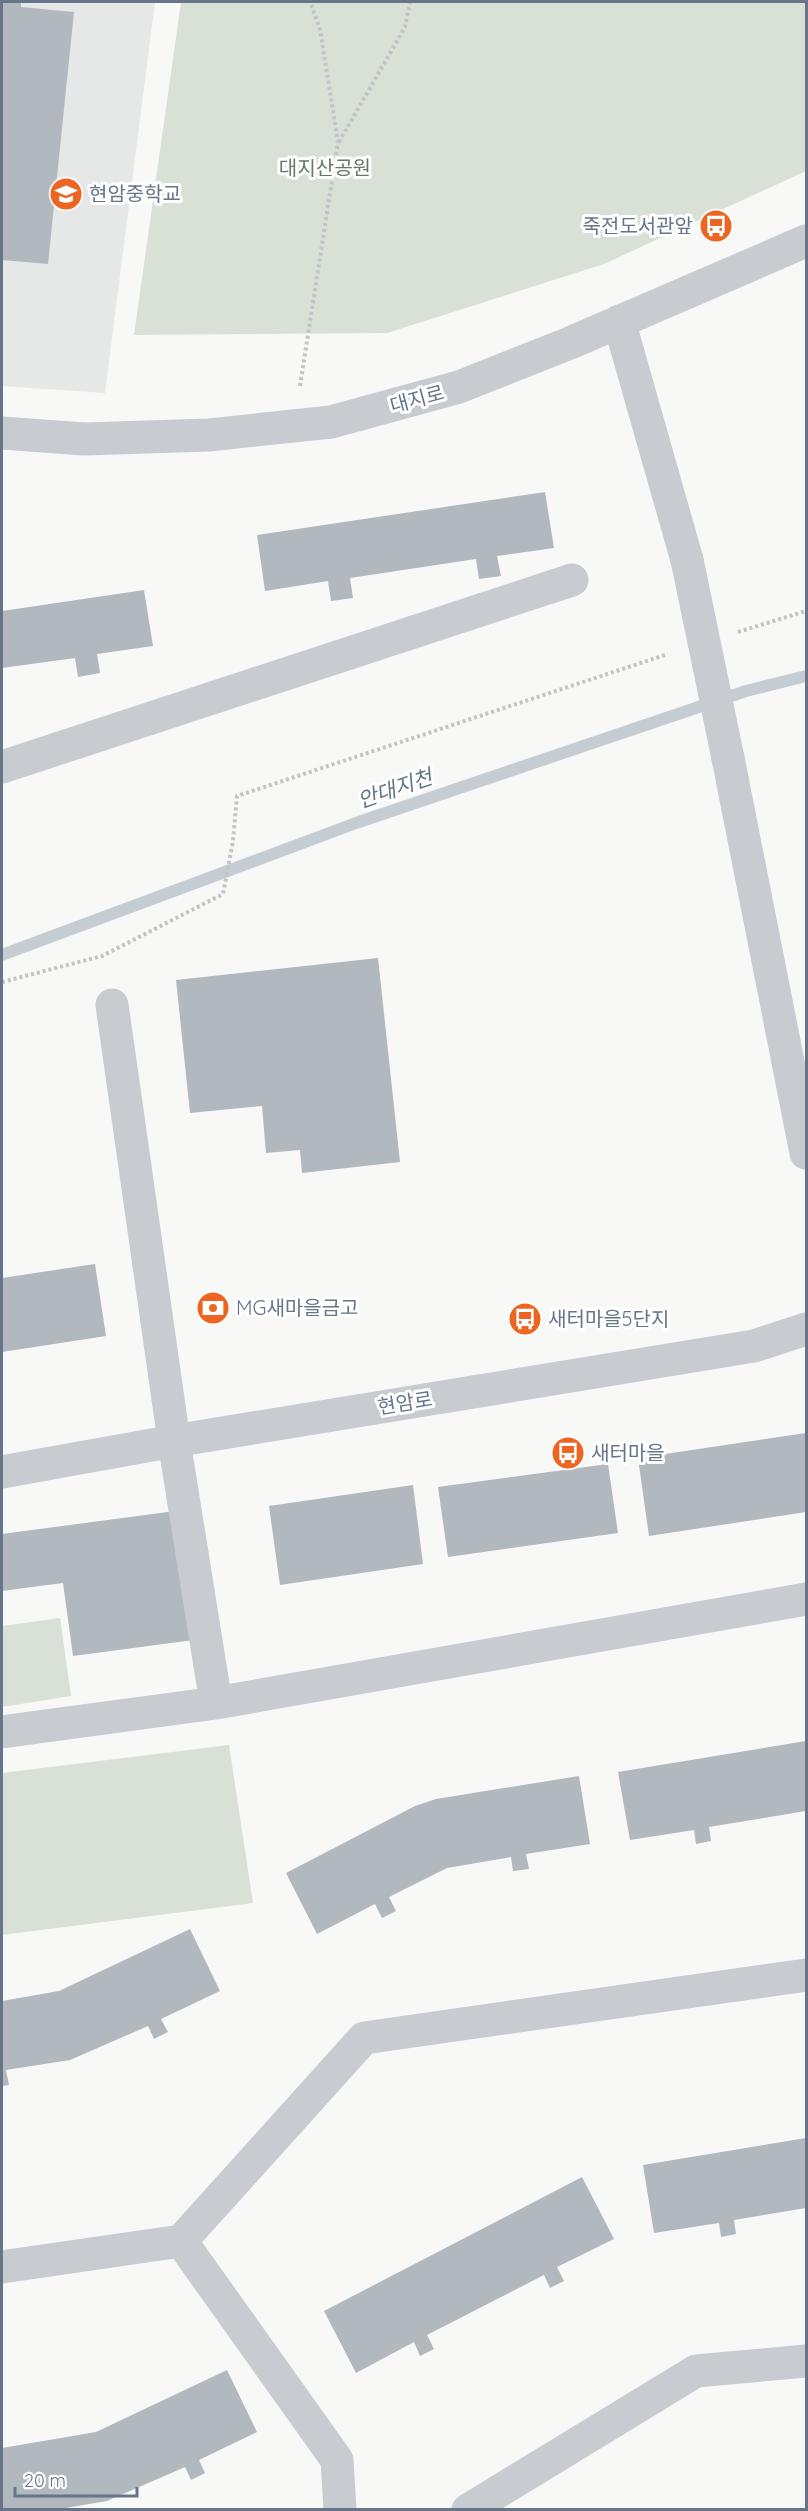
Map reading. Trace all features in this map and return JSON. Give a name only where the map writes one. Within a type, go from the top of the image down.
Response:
[{"type":"street","name":"대지로","points":[[2,433],[84,440],[209,435],[331,422],[459,387],[570,343],[807,241]]},
{"type":"street","points":[[619,321],[687,561],[799,1076],[807,1153]]},
{"type":"street","points":[[2,767],[572,579]]},
{"type":"street","points":[[112,1005],[174,1441],[216,1703]]},
{"type":"street","name":"현암로","points":[[2,1472],[174,1441],[754,1346],[807,1329]]},
{"type":"street","points":[[2,1732],[216,1703],[807,1599]]},
{"type":"street","points":[[2,2267],[181,2241],[364,2038],[807,1975]]},
{"type":"street","points":[[181,2241],[337,2460],[340,2510]]},
{"type":"street","points":[[468,2510],[696,2371],[807,2361]]},
{"type":"path","points":[[295,426],[338,142],[320,29],[310,2]]},
{"type":"path","points":[[338,142],[405,27],[410,2]]},
{"type":"path","points":[[727,636],[807,611]]},
{"type":"path","points":[[2,982],[102,956],[223,894],[233,841],[237,796],[671,653]]},
{"type":"shaded area","name":"현암중학교","points":[[2,2],[155,2],[105,393],[2,386]]},
{"type":"green space","name":"대지산공원","points":[[181,2],[806,2],[806,171],[604,264],[387,333],[134,335]]},
{"type":"green space","points":[[60,1618],[71,1696],[2,1707],[2,1626]]},
{"type":"green space","points":[[229,1745],[253,1903],[2,1935],[2,1773]]},
{"type":"building","points":[[2,2],[21,2],[21,7],[74,12],[48,264],[2,260]]},
{"type":"building","points":[[545,492],[554,548],[497,556],[501,576],[479,579],[476,559],[350,578],[353,598],[331,601],[328,581],[265,591],[257,535]]},
{"type":"building","points":[[144,590],[153,646],[97,654],[100,673],[78,677],[75,658],[2,668],[2,611]]},
{"type":"building","points":[[378,958],[400,1162],[302,1173],[300,1150],[266,1153],[262,1106],[190,1113],[176,980]]},
{"type":"building","points":[[95,1264],[106,1336],[2,1352],[2,1278]]},
{"type":"building","points":[[806,1433],[806,1512],[649,1536],[638,1458]]},
{"type":"building","points":[[608,1464],[618,1533],[448,1557],[438,1487]]},
{"type":"building","points":[[413,1485],[423,1564],[280,1585],[269,1506]]},
{"type":"building","points":[[183,1510],[201,1639],[73,1656],[63,1583],[2,1591],[2,1534]]},
{"type":"building","points":[[806,1741],[806,1811],[709,1827],[711,1841],[696,1844],[694,1830],[630,1840],[618,1772]]},
{"type":"building","points":[[579,1776],[590,1844],[526,1854],[529,1869],[513,1871],[511,1857],[447,1868],[389,1897],[396,1911],[382,1918],[375,1904],[317,1934],[286,1873],[415,1806],[436,1799]]},
{"type":"building","points":[[190,1929],[220,1991],[161,2019],[168,2032],[154,2039],[148,2026],[70,2060],[6,2070],[9,2085],[2,2086],[2,2001],[59,1991]]},
{"type":"building","points":[[806,2138],[806,2208],[734,2220],[736,2234],[721,2237],[719,2223],[654,2233],[643,2165]]},
{"type":"building","points":[[582,2177],[614,2239],[557,2267],[564,2281],[550,2288],[544,2275],[427,2335],[434,2349],[420,2356],[414,2342],[356,2373],[324,2311]]},
{"type":"building","points":[[227,2370],[257,2432],[199,2460],[205,2473],[191,2480],[185,2467],[107,2501],[54,2510],[2,2510],[2,2448],[96,2432]]},
{"type":"waterway","name":"안대지천","points":[[2,955],[356,823],[746,691],[806,676]]},
{"type":"place","name":"현암중학교","points":[[66,194]]},
{"type":"place","name":"죽전도서관앞","points":[[716,226]]},
{"type":"place","name":"MG새마을금고","points":[[213,1308]]},
{"type":"place","name":"새터마을5단지","points":[[525,1319]]},
{"type":"place","name":"새터마을","points":[[568,1453]]}]
